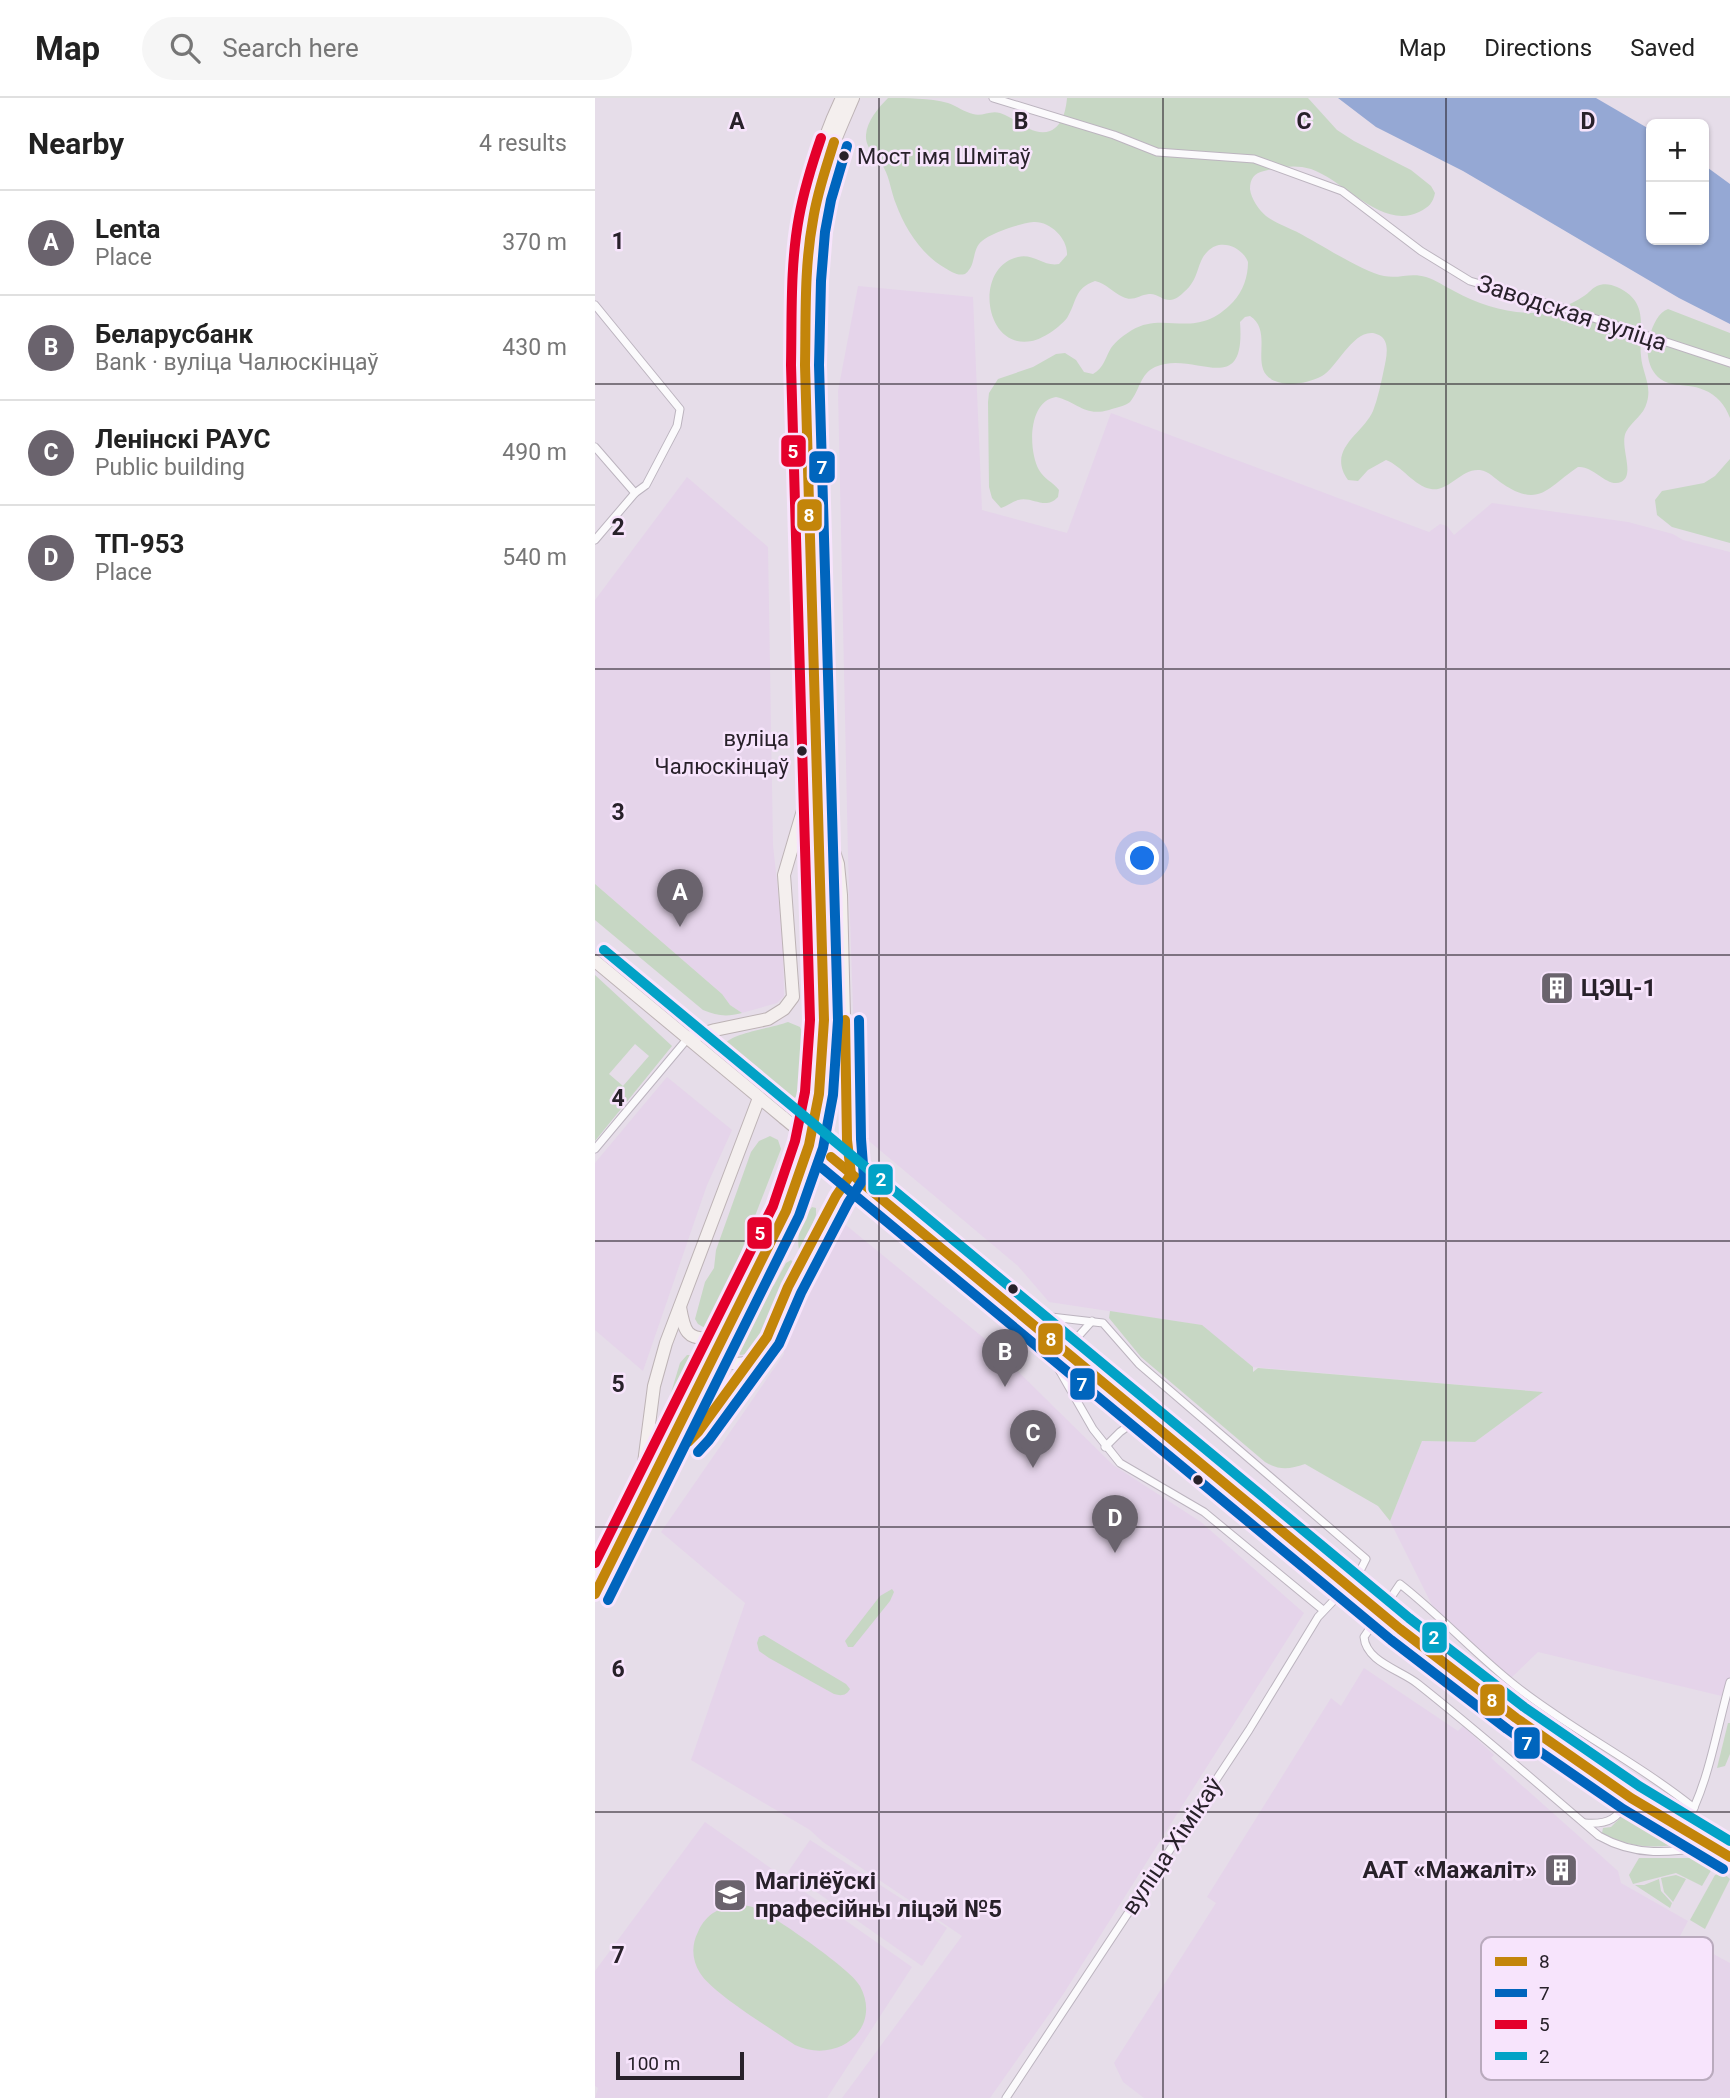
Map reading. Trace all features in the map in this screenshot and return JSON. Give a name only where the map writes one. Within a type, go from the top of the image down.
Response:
[{"type":"main road","points":[[595,1594],[647,1475],[786,1210],[819,1094],[824,1020],[813,799],[798,284],[806,205],[825,138],[842,98]]},
{"type":"main road","points":[[647,1475],[698,1432],[751,1361],[767,1337],[787,1287],[836,1196],[851,1174],[847,1140],[838,864],[813,799],[805,365],[806,292],[811,230],[821,183],[834,142],[853,98]]},
{"type":"main road","points":[[688,1038],[768,1019],[784,1009],[793,997],[784,875],[813,799]]},
{"type":"main road","points":[[595,961],[1400,1629],[1516,1718],[1631,1798],[1730,1857]]},
{"type":"main road","points":[[647,1475],[654,1386],[666,1343],[759,1098]]},
{"type":"main road","points":[[680,1306],[684,1328],[691,1336],[717,1340]]},
{"type":"main road","points":[[717,1340],[728,1361],[735,1365],[751,1361]]},
{"type":"main road","points":[[595,1573],[611,1553]]},
{"type":"street","name":"Заводская вуліца","points":[[993,98],[1114,135],[1157,152],[1254,159],[1342,191],[1421,251],[1470,281],[1569,310],[1730,363]]},
{"type":"street","points":[[595,305],[680,409],[677,426],[646,485],[635,493],[595,540]]},
{"type":"street","points":[[595,447],[635,493]]},
{"type":"street","points":[[595,1149],[688,1038]]},
{"type":"street","points":[[1324,1610],[1204,1512],[1120,1463],[1105,1447],[1031,1323],[1051,1317],[1103,1323],[1139,1364],[1366,1559],[1357,1577]]},
{"type":"street","points":[[1075,1359],[1075,1340],[1092,1321]]},
{"type":"street","points":[[1105,1447],[1142,1416]]},
{"type":"street","points":[[1694,1808],[1663,1783],[1570,1726],[1515,1685],[1430,1607],[1400,1584],[1364,1637],[1364,1645],[1378,1659],[1414,1681],[1471,1726],[1599,1836],[1617,1846],[1639,1851],[1673,1852],[1711,1846]]},
{"type":"street","name":"вуліца Хімікаў","points":[[1006,2098],[1249,1731],[1324,1610],[1338,1596]]},
{"type":"street","points":[[1683,1829],[1707,1773],[1730,1682]]},
{"type":"street","points":[[1585,1823],[1600,1824],[1611,1821],[1631,1798]]},
{"type":"shaded area","points":[[858,286],[973,297],[982,510],[1067,533],[1111,413],[1429,532],[1440,524],[1447,526],[1454,535],[1492,503],[1628,522],[1730,552],[1730,1698],[1538,1652],[1510,1679],[1432,1605],[1390,1521],[1422,1441],[1475,1442],[1542,1392],[1253,1367],[1201,1325],[1049,1302],[1018,1266],[857,1131],[838,391]]},
{"type":"shaded area","points":[[687,477],[768,547],[773,845],[783,938],[784,996],[777,1003],[742,1013],[595,884],[595,600]]},
{"type":"shaded area","points":[[667,1077],[732,1130],[707,1185],[643,1371],[595,1330],[595,1163]]},
{"type":"shaded area","points":[[841,1221],[985,1339],[1113,1465],[1201,1522],[1304,1613],[1064,1993],[990,2098],[842,2098],[962,1936],[823,1842],[810,1830],[691,1760],[745,1603],[661,1532],[784,1354],[783,1338],[794,1305],[835,1223]]},
{"type":"shaded area","name":"ААТ «Мажаліт»","points":[[1364,1668],[1458,1731],[1463,1726],[1494,1755],[1491,1758],[1618,1871],[1621,1883],[1688,1921],[1682,1937],[1481,1937],[1481,2080],[1713,2080],[1713,1954],[1730,1963],[1730,2098],[1144,2098],[1123,2082],[1114,2063],[1216,1903],[1207,1897],[1331,1698],[1341,1706]]},
{"type":"shaded area","name":"Магілёўскі прафесійны ліцэй №5","points":[[705,1822],[912,1967],[827,2098],[595,2098],[598,2088],[595,2086],[595,1971]]},
{"type":"shaded area","points":[[810,1840],[947,1928],[922,1966],[788,1872]]},
{"type":"green space","points":[[888,98],[941,101],[976,115],[1000,113],[1030,129],[1043,132],[1054,129],[1061,121],[1067,98],[1308,98],[1337,130],[1411,170],[1431,186],[1435,193],[1430,204],[1419,212],[1405,216],[1391,215],[1364,202],[1311,169],[1282,167],[1258,173],[1251,182],[1250,189],[1254,200],[1270,219],[1376,274],[1389,277],[1426,277],[1472,300],[1500,309],[1530,313],[1551,311],[1572,303],[1604,284],[1617,287],[1635,300],[1641,317],[1641,356],[1648,396],[1643,411],[1631,424],[1624,438],[1627,467],[1625,478],[1621,482],[1610,482],[1589,469],[1578,467],[1543,492],[1526,495],[1486,472],[1473,470],[1444,487],[1431,489],[1419,484],[1386,460],[1368,470],[1358,481],[1348,480],[1342,469],[1341,459],[1349,442],[1373,411],[1386,360],[1385,341],[1379,335],[1363,335],[1355,340],[1322,376],[1299,383],[1280,383],[1267,376],[1263,368],[1261,331],[1250,316],[1240,322],[1240,346],[1235,360],[1226,367],[1170,363],[1155,367],[1143,378],[1130,402],[1100,412],[1087,410],[1056,397],[1047,400],[1035,417],[1033,451],[1041,473],[1059,490],[1058,497],[1048,503],[1023,499],[1001,508],[992,498],[989,487],[988,402],[989,393],[998,379],[1033,367],[1056,354],[1065,353],[1076,360],[1084,372],[1093,374],[1102,366],[1113,345],[1132,330],[1157,323],[1193,323],[1219,314],[1240,293],[1248,262],[1236,248],[1225,245],[1213,247],[1201,260],[1189,287],[1172,300],[1152,294],[1127,298],[1095,281],[1083,287],[1067,318],[1056,329],[1036,340],[1016,341],[1003,334],[990,307],[994,276],[1004,264],[1023,256],[1048,264],[1059,264],[1067,255],[1065,243],[1057,232],[1047,225],[1030,222],[1000,231],[982,241],[965,274],[955,273],[937,263],[909,232],[896,204],[886,172],[866,140],[868,125]]},
{"type":"green space","points":[[1668,309],[1730,333],[1730,418],[1713,395],[1696,387],[1664,381],[1653,371],[1648,358],[1648,342],[1654,323]]},
{"type":"green space","points":[[1730,459],[1730,543],[1672,527],[1657,515],[1655,500],[1662,491],[1704,483],[1715,476]]},
{"type":"green space","points":[[595,884],[742,1013],[722,1015],[703,1010],[595,920]]},
{"type":"green space","points":[[595,975],[672,1046],[595,1141]],"holes":[[[635,1044],[649,1056],[623,1086],[609,1074]]]},
{"type":"green space","points":[[788,1022],[800,1027],[804,1053],[801,1085],[794,1099],[789,1100],[729,1054],[725,1044],[744,1034]]},
{"type":"green space","points":[[770,1136],[778,1140],[781,1149],[713,1324],[705,1328],[695,1319],[705,1282],[714,1268],[716,1250],[751,1152],[759,1141]]},
{"type":"green space","points":[[812,1207],[816,1208],[816,1215],[803,1248],[799,1250],[801,1227]]},
{"type":"green space","points":[[791,1260],[794,1263],[757,1341],[749,1354],[740,1355],[735,1347],[759,1298],[774,1285],[786,1263]]},
{"type":"green space","points":[[1110,1311],[1202,1325],[1253,1367],[1253,1372],[1258,1368],[1543,1392],[1475,1442],[1422,1441],[1390,1521],[1378,1506],[1305,1464],[1285,1468],[1265,1462],[1141,1357],[1109,1318]]},
{"type":"green space","points":[[687,1355],[695,1355],[697,1358],[678,1399],[673,1401],[670,1396],[680,1363]]},
{"type":"green space","points":[[892,1589],[894,1592],[890,1601],[853,1647],[848,1647],[845,1641],[880,1596]]},
{"type":"green space","points":[[764,1635],[846,1684],[850,1689],[843,1695],[834,1694],[769,1658],[759,1651],[757,1643],[759,1637]]},
{"type":"green space","points":[[1728,1723],[1730,1754],[1725,1766],[1717,1768]]},
{"type":"green space","points":[[1628,1810],[1680,1840],[1680,1844],[1640,1846],[1602,1833],[1603,1828],[1611,1827]]},
{"type":"green space","points":[[1639,1858],[1699,1858],[1713,1867],[1702,1886],[1676,1873],[1633,1884],[1629,1875]]},
{"type":"green space","points":[[1722,1872],[1730,1879],[1705,1929],[1690,1920],[1715,1875]]},
{"type":"green space","points":[[1676,1875],[1686,1879],[1673,1902],[1664,1892],[1661,1878]]},
{"type":"green space","points":[[1659,1879],[1661,1891],[1672,1903],[1670,1908],[1635,1885],[1644,1885]]},
{"type":"green space","points":[[741,1904],[759,1910],[784,1925],[830,1958],[860,1986],[866,2002],[865,2016],[861,2029],[852,2039],[826,2050],[811,2050],[795,2045],[730,2001],[700,1973],[693,1948],[701,1925],[710,1915],[721,1909]]},
{"type":"water","points":[[1338,98],[1596,98],[1646,127],[1646,245],[1709,245],[1709,169],[1730,184],[1730,324],[1679,298],[1463,171],[1376,127]]},
{"type":"tunnel","points":[[1338,1596],[1357,1577]]},
{"type":"transit line","name":"5","points":[[595,1563],[773,1206],[795,1141],[805,1092],[810,1020],[791,365],[794,254],[799,217],[821,138]]},
{"type":"transit line","name":"8","points":[[595,1594],[786,1211],[809,1145],[819,1094],[824,1020],[805,365],[808,256],[819,190],[834,142]]},
{"type":"transit line","name":"7","points":[[608,1600],[799,1216],[823,1148],[833,1095],[838,1020],[819,365],[825,232],[831,200],[847,146]]},
{"type":"transit line","name":"2","points":[[604,950],[1409,1618],[1524,1707],[1639,1786],[1730,1841]]},
{"type":"transit line","name":"8","points":[[688,1442],[767,1337],[788,1287],[836,1196],[851,1174],[847,1140],[845,1020]]},
{"type":"transit line","name":"7","points":[[698,1452],[779,1344],[801,1293],[864,1178],[859,1020]]},
{"type":"transit line","name":"8","points":[[831,1157],[1400,1629],[1516,1718],[1631,1798],[1730,1857]]},
{"type":"transit line","name":"7","points":[[822,1168],[1391,1640],[1507,1729],[1623,1809],[1723,1869]]},
{"type":"place","name":"Мост імя Шмітаў","points":[[844,156]]},
{"type":"place","name":"вуліца Чалюскінцаў","points":[[802,751]]},
{"type":"place","name":"Lenta","points":[[680,927]]},
{"type":"place","name":"ЦЭЦ-1","points":[[1557,988]]},
{"type":"place","name":"Беларусбанк","points":[[1005,1387]]},
{"type":"place","name":"Ленінскі РАУС","points":[[1033,1468]]},
{"type":"place","name":"ТП-953","points":[[1115,1553]]},
{"type":"place","name":"ААТ «Мажаліт»","points":[[1561,1870]]},
{"type":"place","name":"Магілёўскі прафесійны ліцэй №5","points":[[730,1895]]}]
